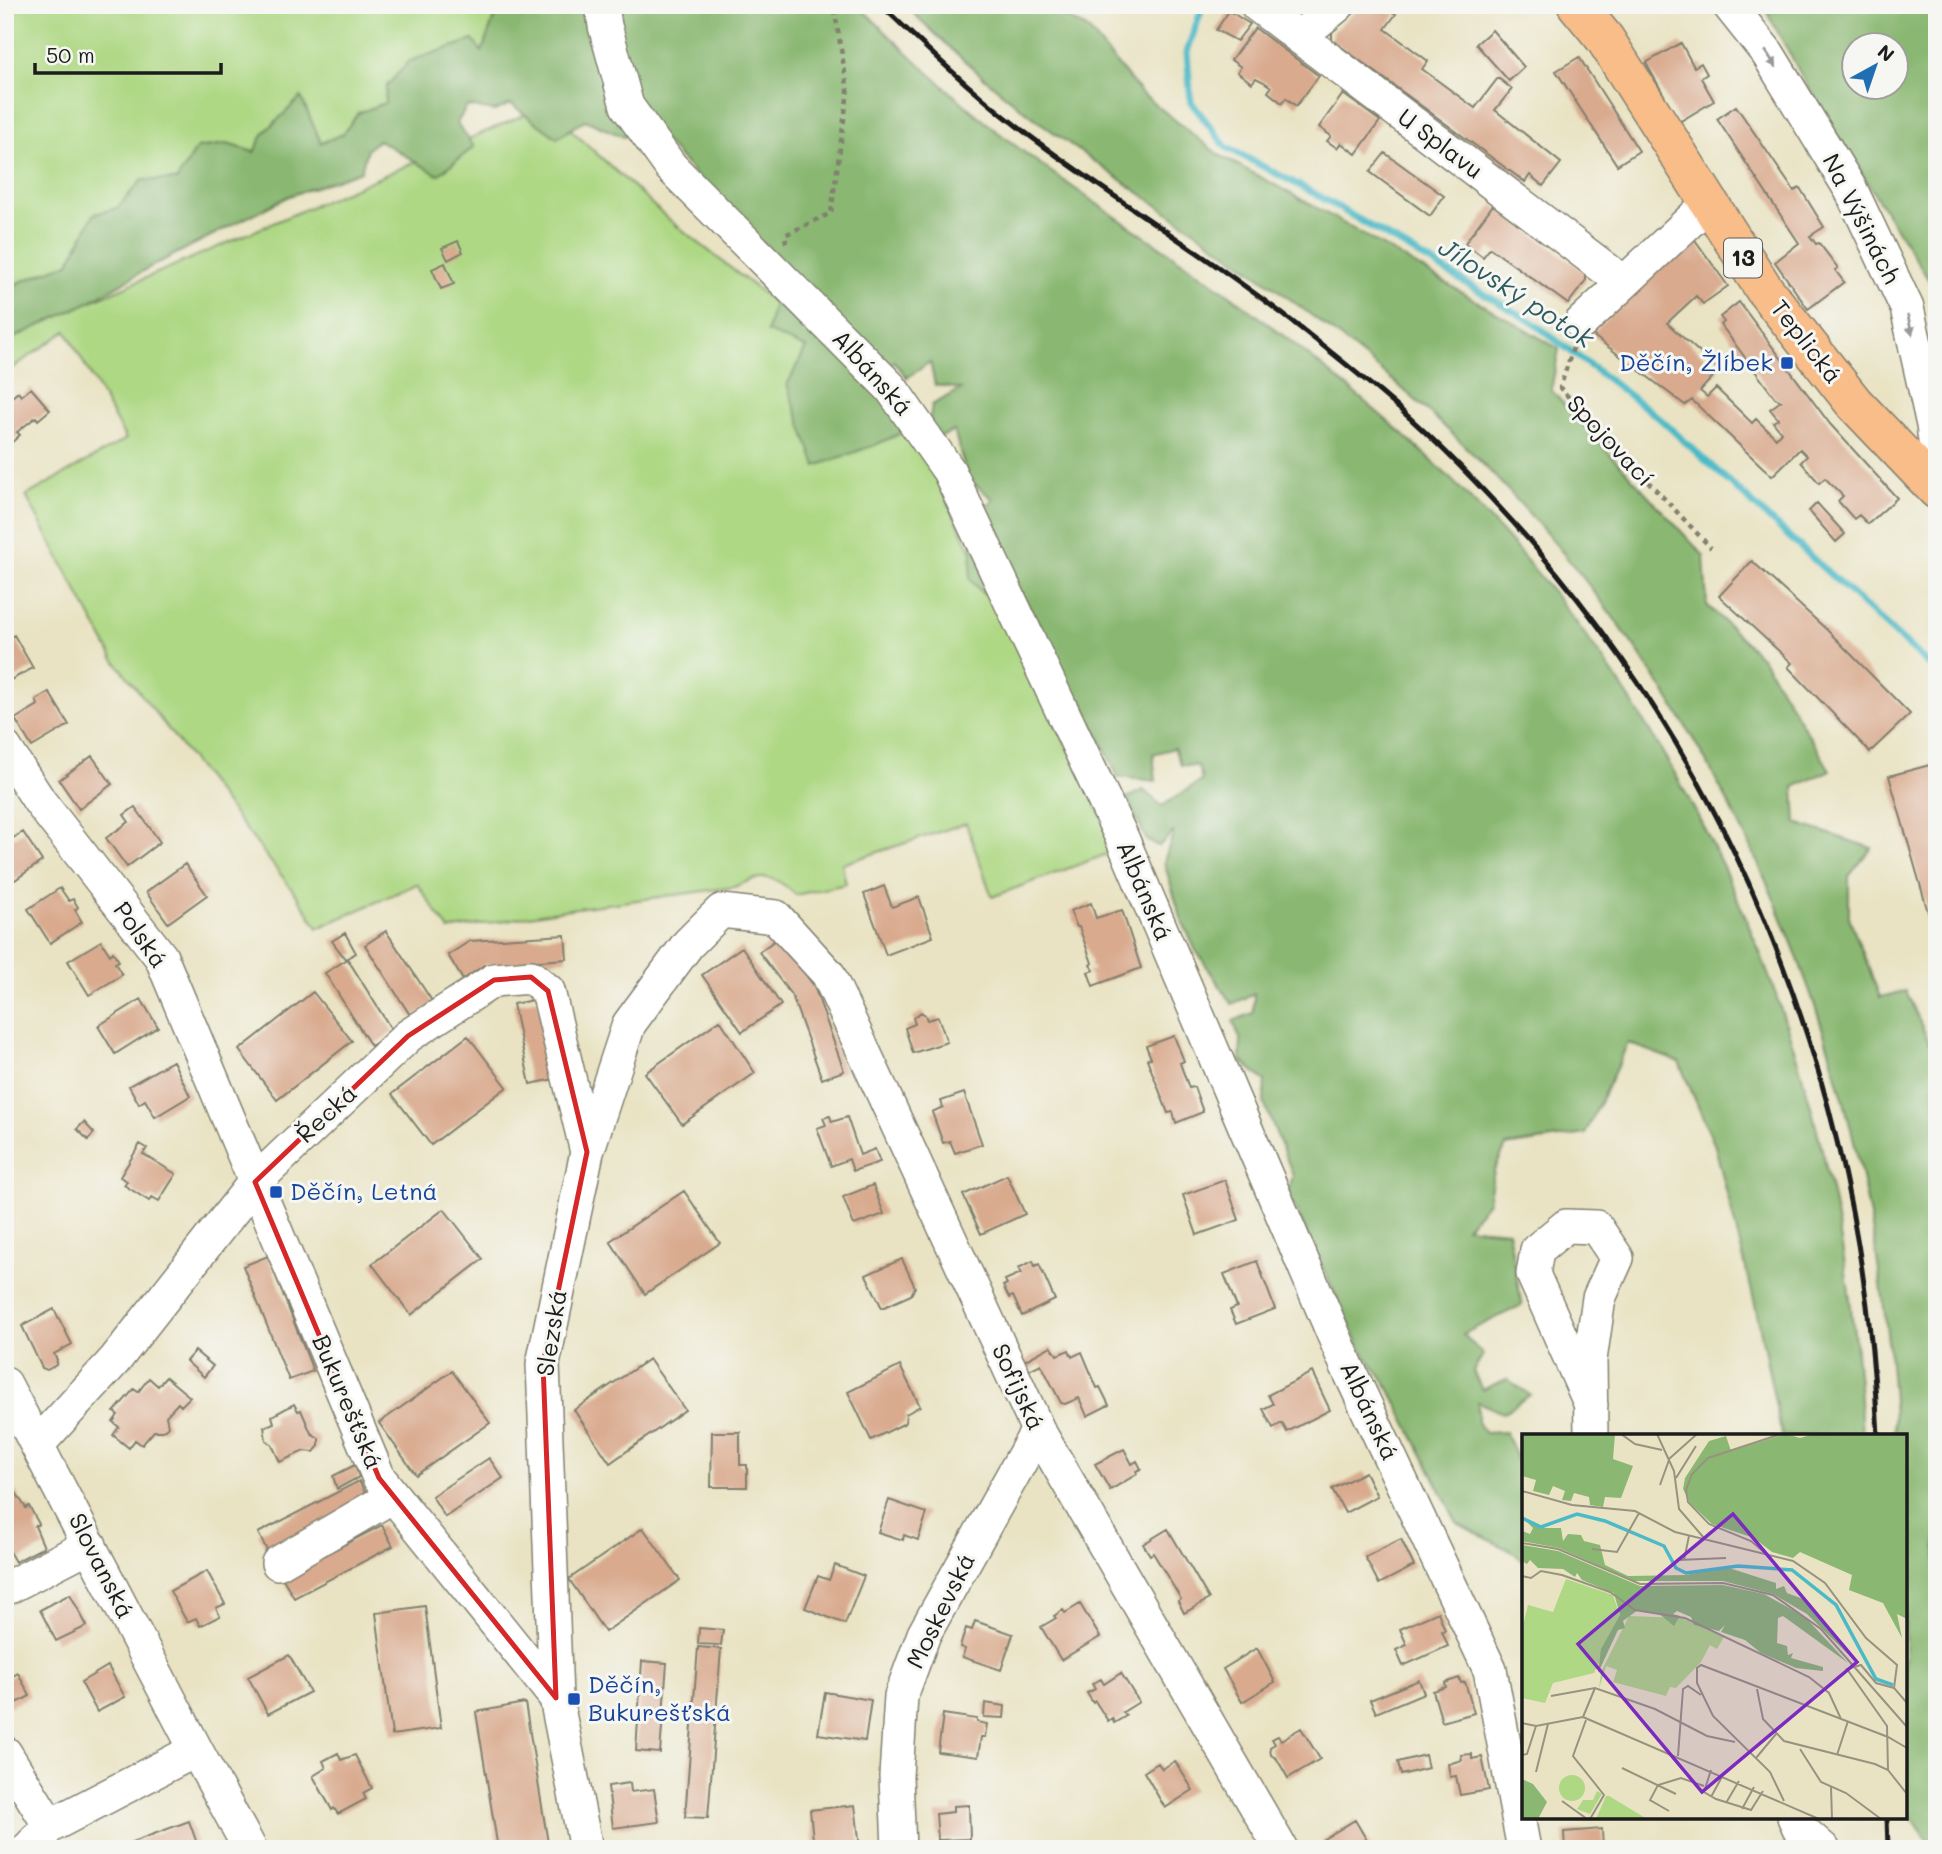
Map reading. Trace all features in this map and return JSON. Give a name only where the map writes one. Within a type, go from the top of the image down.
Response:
[{"type":"main road","name":"Teplická","points":[[1577,5],[1605,40],[1763,289],[1854,402],[1937,490]]},
{"type":"street","name":"U Splavu","points":[[1257,5],[1623,282]]},
{"type":"street","points":[[1299,37],[1338,5]]},
{"type":"street","name":"Na Výšinách","points":[[1729,5],[1768,54],[1850,190],[1907,308],[1933,425],[1937,457]]},
{"type":"street","name":"Albánská","points":[[603,15],[627,106],[671,167],[891,387],[949,471],[1122,838],[1348,1366],[1490,1670],[1524,1849]]},
{"type":"street","points":[[1581,323],[1708,204]]},
{"type":"street","name":"Polská","points":[[5,748],[40,802],[161,957],[255,1182]]},
{"type":"street","name":"Slezská","points":[[586,1849],[556,1698],[543,1364],[587,1152],[629,1024],[688,944],[721,911],[776,917]]},
{"type":"street","name":"Sofijská","points":[[776,917],[828,974],[1038,1430],[1281,1849]]},
{"type":"street","name":"Řecká","points":[[37,1444],[115,1360],[255,1182],[408,1036],[494,981],[531,976],[548,991],[587,1152]]},
{"type":"street","name":"Bukurešťská","points":[[255,1182],[379,1478],[556,1698]]},
{"type":"street","points":[[1566,1226],[1596,1227],[1617,1258],[1599,1298],[1590,1360],[1591,1420],[1533,1274],[1537,1250],[1566,1226]]},
{"type":"street","name":"Slovanská","points":[[5,1384],[250,1849]]},
{"type":"street","name":"Moskevská","points":[[899,1849],[896,1776],[901,1696],[924,1634],[1038,1430]]},
{"type":"street","points":[[278,1563],[393,1496]]},
{"type":"street","points":[[5,1589],[90,1545]]},
{"type":"street","points":[[5,1753],[39,1837],[196,1750]]},
{"type":"street","points":[[1795,1819],[1799,1828],[1823,1849]]},
{"type":"path","points":[[792,288],[785,235],[831,213],[848,91],[836,5]]},
{"type":"path","name":"Spojovací","points":[[1581,323],[1560,388],[1711,548]]},
{"type":"highlighted area","points":[[531,977],[548,991],[587,1152],[543,1364],[556,1698],[379,1478],[255,1182],[408,1036],[494,980]]},
{"type":"green space","points":[[5,5],[500,5],[482,52],[386,103],[359,113],[343,134],[321,143],[301,98],[264,133],[254,152],[227,144],[197,148],[177,180],[142,180],[117,208],[94,214],[69,263],[5,288]]},
{"type":"green space","points":[[500,5],[858,5],[931,75],[988,124],[1065,182],[1212,282],[1274,328],[1370,406],[1478,506],[1573,618],[1655,739],[1724,869],[1779,1005],[1821,1146],[1849,1290],[1862,1434],[1782,1434],[1755,1304],[1715,1146],[1679,1062],[1628,1043],[1585,1134],[1506,1146],[1494,1171],[1488,1202],[1466,1227],[1508,1231],[1522,1305],[1463,1334],[1483,1355],[1473,1371],[1482,1390],[1507,1379],[1530,1395],[1503,1413],[1478,1402],[1478,1424],[1485,1433],[1505,1432],[1522,1471],[1522,1560],[1515,1553],[1457,1523],[1389,1388],[1360,1347],[1288,1193],[1293,1175],[1264,1103],[1265,1081],[1240,1060],[1241,1041],[1233,1021],[1253,1013],[1254,994],[1232,1004],[1195,949],[1181,918],[1164,862],[1174,831],[1159,846],[1147,841],[1127,798],[1143,790],[1162,806],[1202,780],[1198,766],[1181,765],[1174,748],[1153,754],[1156,781],[1118,777],[1082,701],[1056,698],[1039,662],[1045,634],[1015,584],[983,594],[970,579],[974,524],[993,499],[968,479],[954,431],[936,439],[928,429],[932,405],[961,389],[935,385],[930,362],[907,378],[894,361],[884,370],[917,426],[875,445],[816,466],[787,385],[806,348],[767,332],[782,268],[645,120],[624,137],[585,120],[557,138],[511,104],[495,111],[467,106],[457,123],[474,147],[438,175],[379,140],[367,149],[361,171],[289,196],[154,265],[85,304],[5,342],[5,299],[10,286],[69,263],[94,214],[117,208],[142,180],[177,180],[197,148],[227,144],[254,152],[264,133],[301,97],[321,143],[343,134],[358,113],[385,103],[386,87],[409,61],[473,40],[482,52]]},
{"type":"green space","points":[[905,5],[1042,5],[1087,28],[1141,93],[1219,155],[1312,205],[1559,349],[1551,390],[1704,556],[1707,605],[1762,658],[1830,770],[1794,787],[1796,823],[1872,848],[1849,876],[1849,917],[1880,997],[1906,991],[1936,1058],[1937,1840],[1932,1847],[1907,1810],[1907,1434],[1895,1434],[1881,1285],[1853,1138],[1811,995],[1756,858],[1686,727],[1603,604],[1507,489],[1397,384],[1278,290],[1057,135],[965,61]]},
{"type":"green space","points":[[1763,5],[1937,5],[1937,293],[1811,93]]},
{"type":"green space","points":[[545,106],[667,218],[849,361],[922,450],[1118,850],[992,897],[966,823],[842,864],[846,884],[796,895],[774,879],[760,878],[734,887],[570,909],[449,930],[417,884],[318,928],[298,897],[113,658],[26,496],[126,439],[66,331],[5,373],[5,342],[85,304]]},
{"type":"building","points":[[1363,5],[1377,5],[1396,14],[1385,29],[1428,61],[1422,69],[1475,108],[1498,78],[1512,89],[1495,110],[1561,163],[1543,186],[1530,175],[1525,182],[1332,40],[1332,32]]},
{"type":"building","points":[[1229,11],[1250,24],[1237,41],[1216,30]]},
{"type":"building","points":[[1255,28],[1319,76],[1296,106],[1286,98],[1282,103],[1268,92],[1271,87],[1264,82],[1256,78],[1252,83],[1237,72],[1241,67],[1231,60]]},
{"type":"building","points":[[1492,30],[1524,67],[1509,81],[1476,44]]},
{"type":"building","points":[[1681,43],[1694,67],[1701,63],[1707,74],[1701,78],[1714,101],[1679,122],[1646,63]]},
{"type":"building","points":[[1579,57],[1639,151],[1617,165],[1556,71]]},
{"type":"building","points":[[1343,94],[1380,121],[1356,154],[1341,143],[1337,148],[1327,141],[1331,136],[1319,127]]},
{"type":"building","points":[[1736,106],[1794,191],[1800,188],[1824,227],[1810,236],[1816,244],[1819,243],[1838,268],[1835,270],[1844,282],[1808,309],[1775,262],[1799,243],[1717,119]]},
{"type":"building","points":[[1385,153],[1444,196],[1430,216],[1370,172]]},
{"type":"building","points":[[1493,205],[1586,273],[1586,280],[1568,304],[1490,248],[1483,257],[1465,243]]},
{"type":"building","points":[[1693,237],[1728,286],[1703,304],[1696,296],[1667,323],[1719,370],[1700,391],[1707,397],[1716,388],[1752,423],[1756,419],[1776,438],[1781,432],[1773,422],[1778,419],[1770,409],[1781,401],[1775,398],[1721,325],[1724,322],[1720,317],[1739,302],[1830,424],[1897,498],[1868,524],[1859,515],[1854,519],[1838,501],[1843,496],[1825,478],[1819,483],[1801,462],[1807,456],[1800,449],[1772,476],[1692,400],[1685,405],[1591,334]]},
{"type":"building","points":[[458,241],[463,252],[448,260],[442,248]]},
{"type":"building","points":[[445,263],[454,284],[441,289],[432,269]]},
{"type":"building","points":[[31,388],[50,410],[17,432],[20,435],[10,444],[5,438],[5,403],[18,392],[21,396]]},
{"type":"building","points":[[1817,503],[1845,534],[1836,542],[1809,511]]},
{"type":"building","points":[[1752,561],[1827,630],[1910,714],[1870,752],[1788,667],[1792,663],[1719,596]]},
{"type":"building","points":[[14,635],[33,668],[5,683],[5,640]]},
{"type":"building","points":[[49,692],[69,725],[32,747],[15,719],[38,705],[36,700]]},
{"type":"building","points":[[92,756],[112,784],[79,809],[59,780]]},
{"type":"building","points":[[1937,763],[1937,940],[1936,940],[1889,776]]},
{"type":"building","points":[[135,807],[160,842],[127,867],[106,838],[129,822],[124,815]]},
{"type":"building","points":[[23,832],[42,861],[12,882],[5,872],[5,843]]},
{"type":"building","points":[[185,864],[207,895],[168,923],[146,892]]},
{"type":"building","points":[[884,886],[892,907],[919,897],[933,937],[886,955],[864,894]]},
{"type":"building","points":[[60,888],[69,901],[73,899],[78,907],[75,910],[82,922],[50,943],[28,909]]},
{"type":"building","points":[[1091,903],[1096,918],[1122,910],[1141,968],[1093,986],[1088,972],[1094,970],[1090,965],[1092,963],[1070,911]]},
{"type":"building","points":[[386,931],[434,1004],[412,1018],[365,945]]},
{"type":"building","points":[[345,933],[356,953],[347,958],[393,1032],[371,1046],[325,973],[346,960],[332,941]]},
{"type":"building","points":[[565,935],[567,959],[484,965],[463,980],[448,955],[470,941]]},
{"type":"building","points":[[778,938],[814,986],[844,1071],[822,1079],[792,996],[759,952]]},
{"type":"building","points":[[101,941],[110,955],[113,952],[119,961],[115,963],[122,975],[89,995],[68,961]]},
{"type":"building","points":[[742,947],[781,1005],[742,1032],[702,975]]},
{"type":"building","points":[[313,992],[352,1041],[277,1100],[239,1050]]},
{"type":"building","points":[[141,999],[158,1027],[115,1054],[98,1026]]},
{"type":"building","points":[[538,999],[555,1079],[530,1084],[513,1004]]},
{"type":"building","points":[[921,1012],[927,1020],[938,1017],[947,1042],[913,1053],[905,1028],[915,1024],[913,1018]]},
{"type":"building","points":[[720,1020],[755,1073],[682,1124],[645,1073]]},
{"type":"building","points":[[468,1036],[507,1087],[431,1145],[392,1094]]},
{"type":"building","points":[[1174,1036],[1184,1061],[1180,1063],[1189,1088],[1194,1087],[1203,1112],[1176,1123],[1173,1112],[1168,1113],[1147,1059],[1151,1058],[1146,1046]]},
{"type":"building","points":[[173,1061],[190,1096],[155,1117],[145,1100],[139,1104],[129,1086]]},
{"type":"building","points":[[964,1093],[982,1144],[955,1153],[950,1141],[943,1143],[932,1112],[943,1107],[941,1101]]},
{"type":"building","points":[[830,1116],[832,1122],[847,1117],[860,1155],[875,1149],[880,1162],[853,1171],[849,1159],[831,1166],[817,1128],[826,1125],[823,1118]]},
{"type":"building","points":[[84,1122],[94,1133],[88,1140],[77,1129]]},
{"type":"building","points":[[140,1144],[147,1148],[143,1154],[176,1174],[159,1201],[152,1197],[149,1201],[124,1185],[127,1181],[120,1177]]},
{"type":"building","points":[[1007,1175],[1025,1214],[981,1234],[963,1195]]},
{"type":"building","points":[[1225,1180],[1239,1220],[1197,1235],[1183,1195]]},
{"type":"building","points":[[873,1185],[884,1214],[854,1225],[843,1197]]},
{"type":"building","points":[[684,1191],[720,1243],[645,1294],[610,1241]]},
{"type":"building","points":[[444,1209],[483,1259],[411,1315],[372,1264]]},
{"type":"building","points":[[268,1256],[313,1371],[289,1380],[243,1266]]},
{"type":"building","points":[[902,1259],[915,1287],[911,1295],[882,1308],[866,1275]]},
{"type":"building","points":[[1033,1261],[1035,1266],[1039,1264],[1055,1300],[1022,1316],[1013,1296],[1009,1298],[1003,1286],[1007,1284],[1005,1280],[1021,1273],[1018,1268]]},
{"type":"building","points":[[1257,1261],[1275,1309],[1236,1324],[1230,1310],[1237,1307],[1224,1274]]},
{"type":"building","points":[[54,1309],[72,1344],[54,1354],[56,1365],[47,1370],[42,1368],[22,1326]]},
{"type":"building","points":[[1051,1346],[1057,1355],[1069,1350],[1072,1357],[1082,1352],[1097,1388],[1100,1387],[1109,1405],[1087,1416],[1079,1398],[1061,1403],[1041,1364],[1027,1371],[1022,1362]]},
{"type":"building","points":[[195,1351],[213,1366],[204,1377],[186,1361]]},
{"type":"building","points":[[649,1359],[685,1410],[610,1463],[574,1410]]},
{"type":"building","points":[[900,1366],[920,1406],[906,1414],[905,1423],[871,1440],[848,1392]]},
{"type":"building","points":[[452,1371],[490,1423],[416,1475],[379,1423]]},
{"type":"building","points":[[1312,1372],[1330,1410],[1287,1432],[1282,1423],[1273,1428],[1263,1409],[1273,1404],[1268,1395]]},
{"type":"building","points":[[166,1377],[190,1397],[181,1406],[178,1403],[166,1416],[168,1426],[163,1431],[154,1431],[142,1445],[135,1440],[129,1448],[113,1435],[119,1427],[113,1422],[118,1415],[114,1412],[134,1389],[138,1392],[149,1378],[158,1386]]},
{"type":"building","points":[[294,1404],[298,1411],[301,1410],[311,1433],[319,1438],[319,1446],[314,1452],[304,1451],[280,1462],[272,1445],[266,1440],[264,1427],[274,1423],[272,1416]]},
{"type":"building","points":[[712,1432],[740,1432],[740,1465],[747,1465],[747,1487],[711,1487]]},
{"type":"building","points":[[1124,1449],[1132,1464],[1137,1461],[1141,1469],[1110,1490],[1095,1464]]},
{"type":"building","points":[[489,1458],[503,1478],[445,1517],[432,1496]]},
{"type":"building","points":[[355,1465],[359,1477],[337,1489],[333,1476]]},
{"type":"building","points":[[1365,1472],[1377,1496],[1345,1513],[1332,1489]]},
{"type":"building","points":[[359,1481],[369,1500],[268,1552],[258,1533]]},
{"type":"building","points":[[13,1488],[26,1508],[29,1506],[39,1524],[35,1526],[44,1547],[15,1562],[5,1544],[5,1492]]},
{"type":"building","points":[[889,1500],[927,1513],[918,1540],[904,1535],[903,1540],[878,1532]]},
{"type":"building","points":[[382,1525],[393,1546],[294,1598],[282,1577]]},
{"type":"building","points":[[643,1528],[680,1580],[605,1632],[569,1579]]},
{"type":"building","points":[[1168,1529],[1209,1599],[1184,1613],[1178,1601],[1181,1599],[1153,1553],[1150,1555],[1143,1544]]},
{"type":"building","points":[[1401,1539],[1414,1566],[1379,1584],[1365,1557]]},
{"type":"building","points":[[835,1565],[864,1576],[845,1624],[805,1608],[818,1576],[829,1580]]},
{"type":"building","points":[[207,1571],[225,1604],[216,1608],[220,1616],[200,1626],[196,1618],[187,1622],[170,1591]]},
{"type":"building","points":[[70,1594],[87,1626],[56,1641],[40,1610]]},
{"type":"building","points":[[1080,1604],[1100,1637],[1061,1660],[1041,1627],[1063,1610],[1065,1613]]},
{"type":"building","points":[[425,1606],[441,1728],[392,1735],[376,1613]]},
{"type":"building","points":[[1438,1612],[1448,1646],[1403,1666],[1396,1650],[1407,1645],[1400,1629]]},
{"type":"building","points":[[975,1621],[1013,1634],[1001,1670],[962,1657],[965,1649],[960,1647],[966,1628],[972,1630]]},
{"type":"building","points":[[699,1628],[723,1630],[721,1645],[698,1644]]},
{"type":"building","points":[[698,1647],[721,1649],[708,1818],[685,1817]]},
{"type":"building","points":[[1257,1648],[1275,1682],[1242,1702],[1223,1669]]},
{"type":"building","points":[[289,1655],[310,1692],[268,1714],[248,1677]]},
{"type":"building","points":[[642,1661],[667,1663],[660,1753],[636,1751]]},
{"type":"building","points":[[108,1666],[125,1697],[97,1712],[81,1682]]},
{"type":"building","points":[[18,1673],[30,1696],[7,1708],[5,1680]]},
{"type":"building","points":[[1121,1673],[1139,1702],[1123,1712],[1126,1716],[1114,1723],[1112,1718],[1108,1721],[1087,1693],[1095,1689],[1092,1684],[1101,1679],[1104,1684]]},
{"type":"building","points":[[1459,1678],[1461,1683],[1465,1682],[1474,1713],[1442,1722],[1433,1691],[1446,1687],[1445,1683]]},
{"type":"building","points":[[1419,1680],[1424,1693],[1376,1713],[1370,1700]]},
{"type":"building","points":[[825,1692],[871,1700],[865,1741],[818,1734]]},
{"type":"building","points":[[525,1703],[549,1849],[498,1849],[476,1712]]},
{"type":"building","points":[[985,1703],[1005,1706],[1004,1718],[984,1717]]},
{"type":"building","points":[[943,1714],[977,1719],[977,1722],[987,1724],[985,1737],[981,1737],[978,1757],[938,1752]]},
{"type":"building","points":[[1301,1728],[1320,1759],[1288,1778],[1277,1759],[1271,1755],[1270,1747],[1275,1744],[1272,1739],[1278,1736],[1281,1740]]},
{"type":"building","points":[[338,1753],[341,1760],[355,1755],[372,1788],[363,1793],[366,1799],[338,1814],[334,1808],[332,1810],[313,1776],[326,1768],[323,1761]]},
{"type":"building","points":[[1472,1754],[1472,1759],[1482,1757],[1489,1790],[1460,1795],[1456,1776],[1450,1777],[1448,1764],[1462,1760],[1461,1755]]},
{"type":"building","points":[[1425,1755],[1428,1768],[1401,1775],[1398,1762]]},
{"type":"building","points":[[1175,1761],[1193,1790],[1165,1808],[1144,1772],[1158,1763],[1162,1769]]},
{"type":"building","points":[[630,1783],[631,1792],[654,1789],[659,1822],[613,1828],[608,1786]]},
{"type":"building","points":[[855,1805],[860,1847],[814,1849],[810,1810]]},
{"type":"building","points":[[969,1805],[970,1839],[938,1840],[936,1814],[953,1812],[953,1806]]},
{"type":"building","points":[[1355,1820],[1372,1849],[1328,1849],[1322,1840]]},
{"type":"building","points":[[189,1821],[199,1849],[116,1849],[116,1848]]},
{"type":"building","points":[[1602,1829],[1603,1849],[1565,1849],[1564,1832]]},
{"type":"waterway","name":"Jílovský potok","points":[[1203,5],[1187,52],[1191,102],[1226,147],[1319,196],[1532,322],[1658,417],[1937,672]]},
{"type":"railway","points":[[881,5],[965,83],[1018,127],[1267,302],[1401,410],[1460,466],[1517,526],[1611,643],[1677,745],[1734,851],[1782,962],[1820,1077],[1849,1194],[1868,1314],[1878,1434]]},
{"type":"railway","points":[[1887,1819],[1888,1849]]},
{"type":"place","name":"Děčín, Žlíbek","points":[[1787,363]]},
{"type":"place","name":"Děčín, Letná","points":[[276,1192]]},
{"type":"place","name":"Děčín, Bukurešťská","points":[[574,1699]]}]
